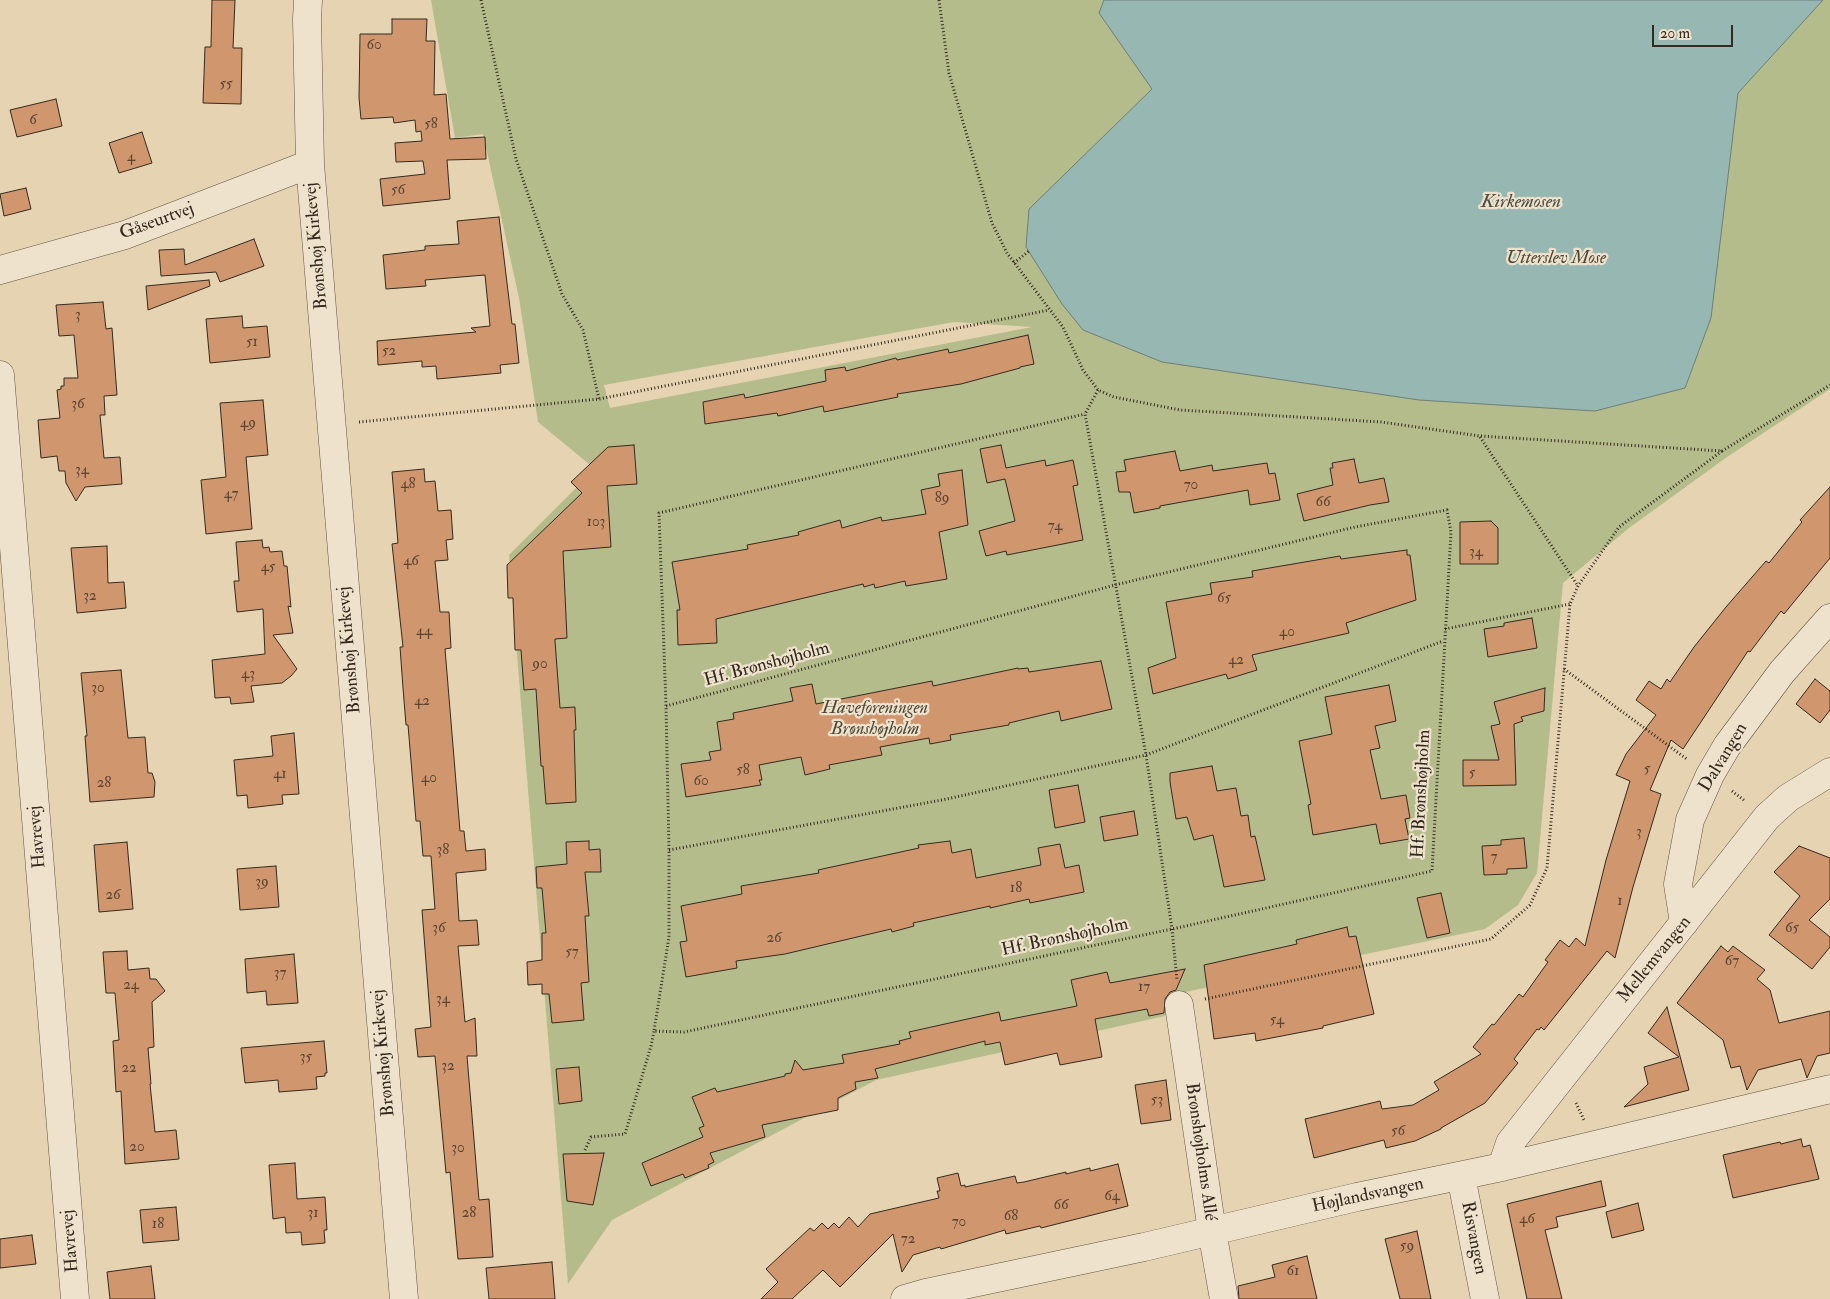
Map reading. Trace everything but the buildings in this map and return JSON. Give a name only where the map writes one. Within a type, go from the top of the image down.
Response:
[{"type":"street","name":"Brønshøj Kirkevej","points":[[308,0],[310,164],[404,1299]]},
{"type":"street","name":"Gåseurtvej","points":[[0,270],[125,235],[310,164]]},
{"type":"street","name":"Havrevej","points":[[0,375],[75,1299]]},
{"type":"street","name":"Dalvangen","points":[[1684,923],[1678,884],[1690,820],[1710,775],[1727,746],[1782,672],[1830,618]]},
{"type":"street","name":"Mellemvangen","points":[[1502,1167],[1510,1144],[1767,816],[1788,798],[1830,772]]},
{"type":"street","name":"Brønshøjholms Allé","points":[[1179,1005],[1212,1231],[1224,1299]]},
{"type":"street","name":"Højlandsvangen","points":[[905,1299],[1357,1197],[1502,1167],[1830,1089]]},
{"type":"street","name":"Risvangen","points":[[1460,1176],[1485,1299]]},
{"type":"path","points":[[481,0],[516,159],[562,294],[583,330],[598,399]]},
{"type":"path","points":[[939,0],[949,73],[992,223],[1007,253],[1063,327],[1083,370],[1098,390],[1114,397],[1180,410],[1381,422],[1480,436],[1722,451]]},
{"type":"path","points":[[1014,263],[1029,251]]},
{"type":"path","points":[[332,425],[598,399],[1049,310]]},
{"type":"path","points":[[1098,390],[1085,414],[1146,755],[1172,929],[1179,1005],[1491,939],[1530,905],[1547,868],[1570,604],[1578,586],[1619,527],[1722,451],[1830,385]]},
{"type":"path","points":[[585,1150],[591,1138],[625,1134],[651,1046],[669,937],[666,706],[659,512],[1085,414]]},
{"type":"path","points":[[1480,436],[1578,586]]},
{"type":"path","name":"Hf. Brønshøjholm","points":[[654,1031],[684,1032],[1172,929],[1432,871],[1450,532],[1447,510],[1355,527],[1115,585],[666,706]]},
{"type":"path","points":[[1445,629],[1570,604]]},
{"type":"path","points":[[669,850],[942,800],[1146,755],[1444,641]]},
{"type":"path","points":[[1564,669],[1767,816]]},
{"type":"path","points":[[1572,1096],[1584,1118]]},
{"type":"green space","points":[[431,0],[1830,0],[1830,389],[1727,457],[1629,528],[1563,583],[1537,873],[1518,905],[1485,929],[1176,994],[1165,1016],[876,1080],[612,1220],[568,1284],[509,555],[595,469],[538,422],[519,298],[483,134],[455,138]],"holes":[[[954,322],[1032,327],[610,408],[604,385]]]},
{"type":"water","name":"Kirkemosen","points":[[1104,0],[1823,0],[1738,93],[1711,318],[1685,388],[1595,411],[1419,400],[1162,362],[1083,330],[1062,304],[1026,247],[1029,209],[1152,89],[1099,13]]},
{"type":"park label","name":"Utterslev Mose","points":[[1556,259]]},
{"type":"park label","name":"Haveforeningen Brønshøjholm","points":[[875,720]]}]
